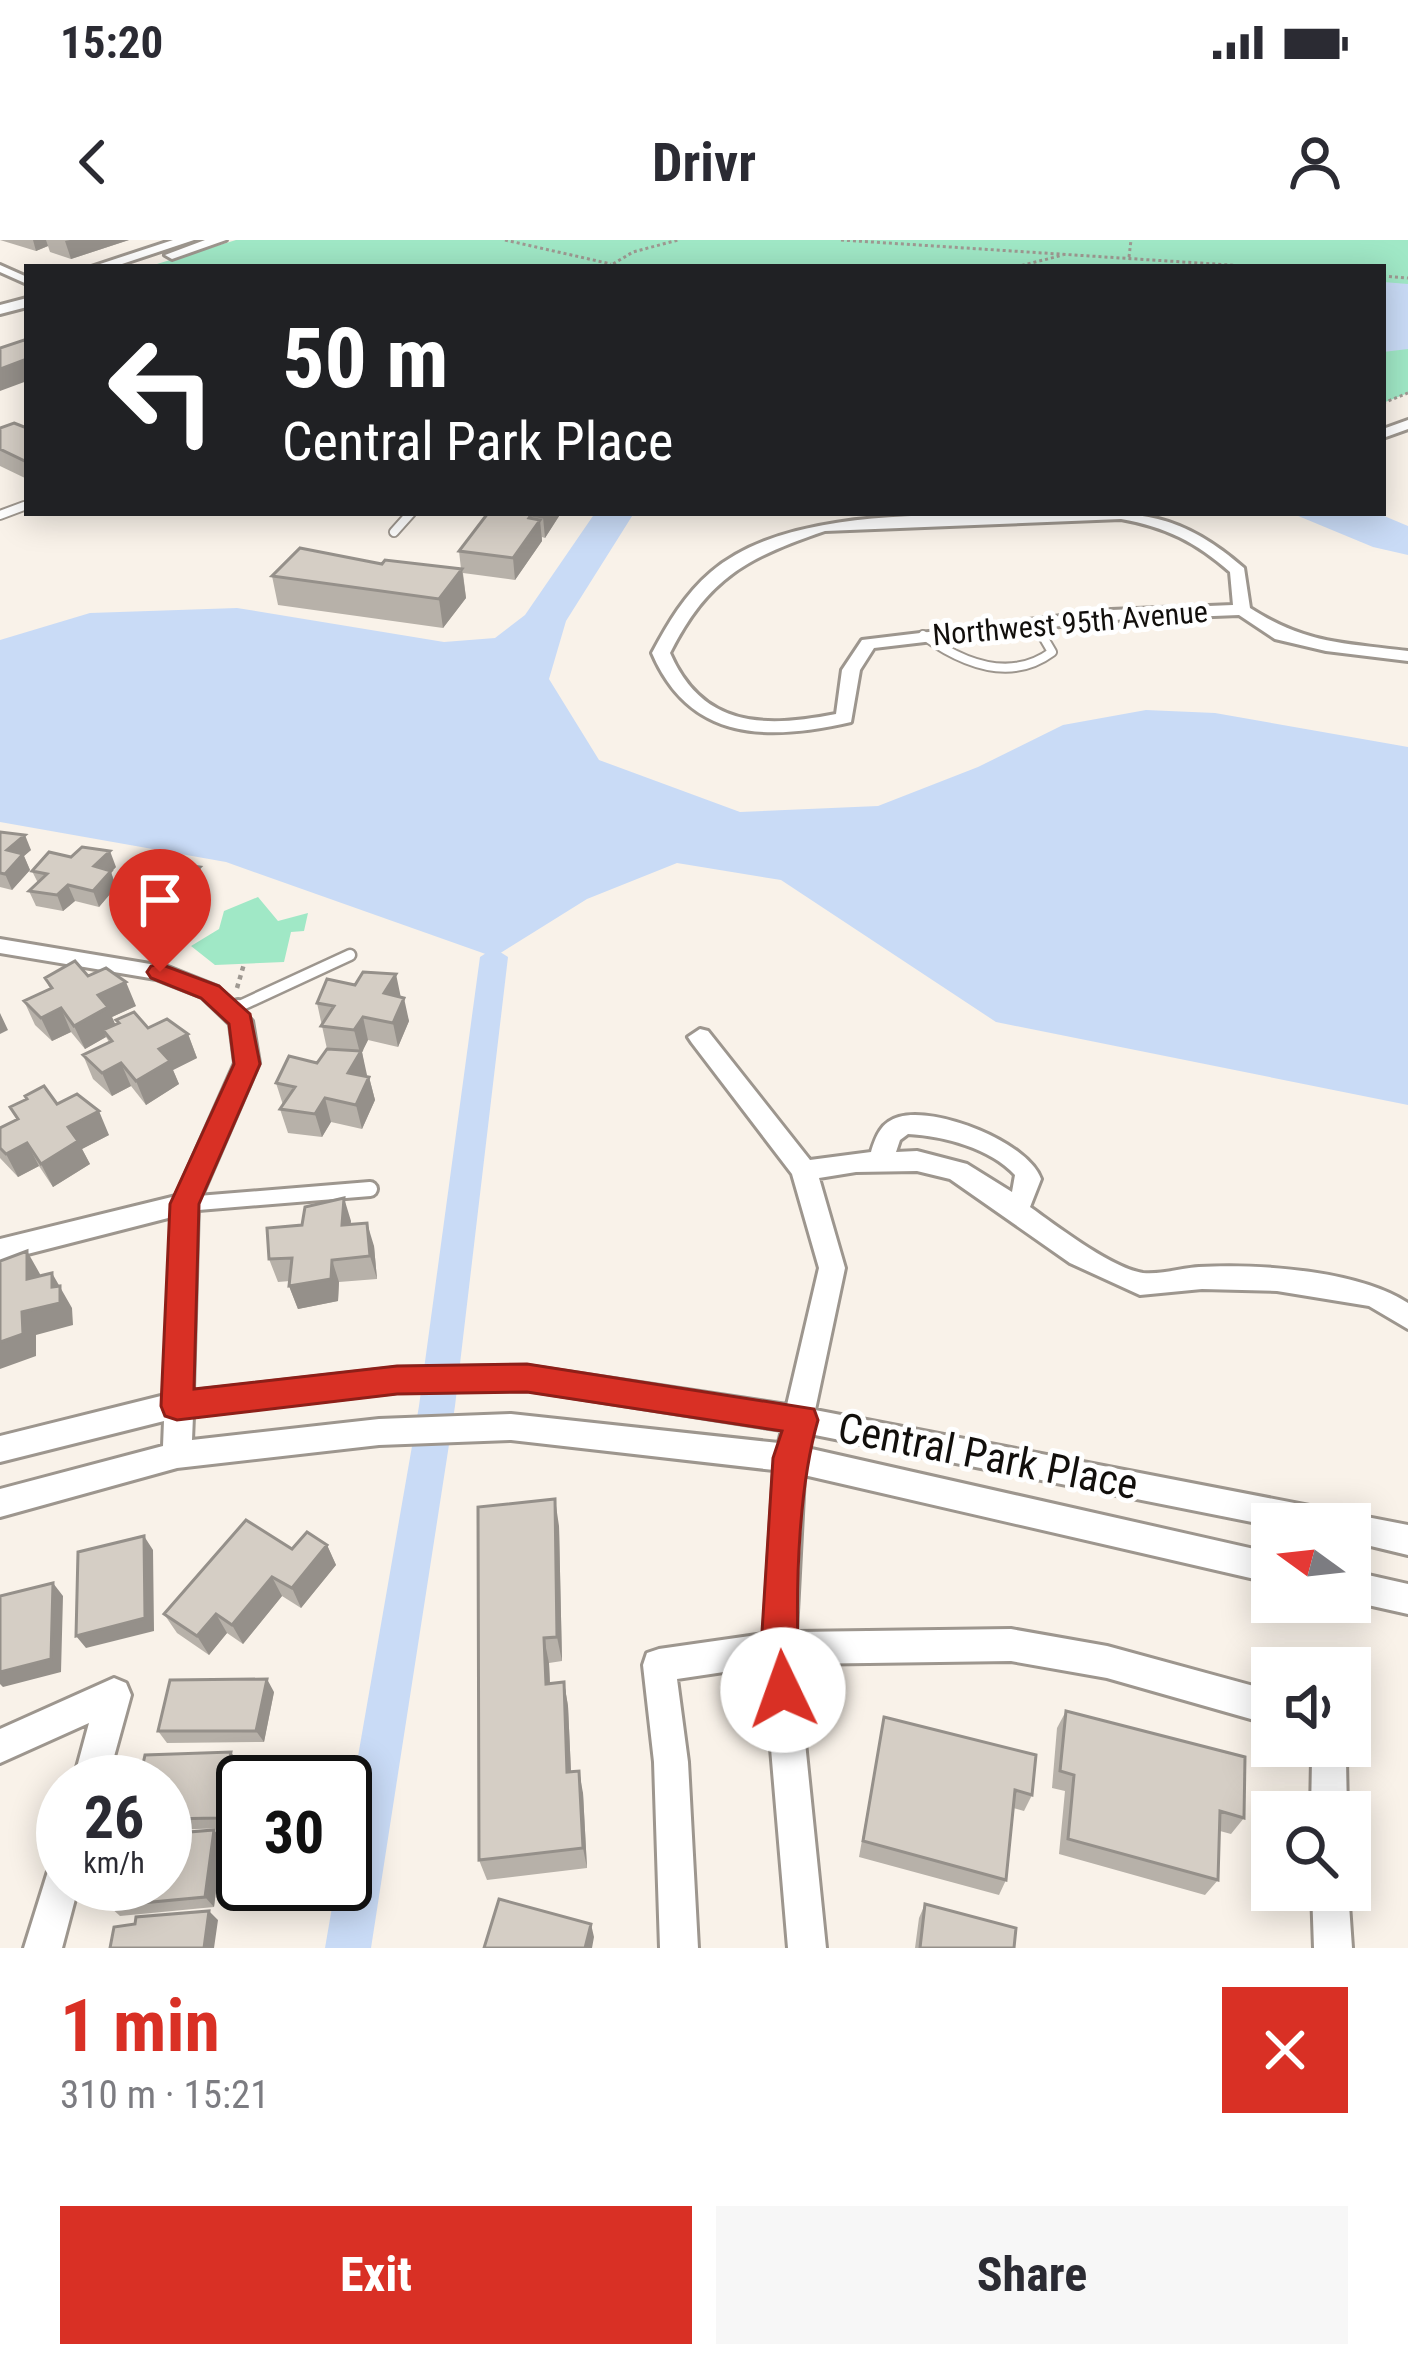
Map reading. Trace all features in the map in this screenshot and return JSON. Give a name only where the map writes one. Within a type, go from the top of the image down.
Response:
[{"type":"street","points":[[108,264],[187,240]]},
{"type":"street","points":[[142,264],[219,240]]},
{"type":"street","name":"Northwest 95th Avenue","points":[[1075,516],[823,527],[775,543],[718,573],[682,613],[661,653],[670,685],[694,706],[753,727],[791,730],[845,718],[851,670],[868,644],[1035,623],[1242,610],[1281,635],[1408,656]]},
{"type":"street","name":"Northwest 95th Avenue","points":[[1131,516],[1198,535],[1238,571],[1242,610]]},
{"type":"street","points":[[0,946],[160,972],[210,992],[241,1021],[247,1064],[185,1204],[177,1455]]},
{"type":"street","points":[[700,1037],[804,1171],[832,1268],[790,1458],[779,1648],[807,1948]]},
{"type":"street","points":[[880,1162],[889,1135],[903,1125],[952,1133],[1015,1156],[1026,1168],[1029,1183],[1015,1210]]},
{"type":"street","points":[[804,1171],[917,1161],[958,1172],[1079,1256],[1140,1284],[1202,1278],[1277,1280],[1375,1296],[1408,1318]]},
{"type":"street","points":[[0,1250],[185,1204]]},
{"type":"street","name":"Central Park Place","points":[[0,1449],[177,1406],[397,1380],[527,1378],[802,1420],[1251,1508]]},
{"type":"street","name":"Central Park Place","points":[[0,1504],[177,1455],[379,1432],[511,1426],[790,1458],[1251,1563]]},
{"type":"street","points":[[1371,1532],[1408,1540]]},
{"type":"street","points":[[1371,1591],[1408,1599]]},
{"type":"street","points":[[679,1948],[671,1762],[659,1665],[779,1648],[1011,1645],[1107,1663],[1251,1702]]},
{"type":"street","points":[[0,1746],[114,1695],[97,1755]]},
{"type":"street","points":[[44,1948],[54,1911]]},
{"type":"street","points":[[1331,1911],[1333,1948]]},
{"type":"lane","points":[[0,515],[24,506]]},
{"type":"lane","points":[[394,532],[408,516]]},
{"type":"lane","points":[[923,635],[939,648],[986,667],[1021,667],[1040,662],[1052,652],[1035,623]]},
{"type":"lane","points":[[230,1010],[350,956]]},
{"type":"lane","points":[[185,1204],[370,1189]]},
{"type":"path","points":[[505,240],[605,264]]},
{"type":"path","points":[[611,264],[633,252],[678,240]]},
{"type":"path","points":[[841,240],[1221,264]]},
{"type":"path","points":[[1129,257],[1131,240]]},
{"type":"path","points":[[1027,264],[1088,254]]},
{"type":"green space","points":[[236,240],[1408,240],[1408,393],[1386,402],[1386,264],[157,264]]},
{"type":"green space","points":[[258,897],[278,921],[308,913],[304,931],[291,932],[284,962],[215,965],[191,946],[219,929],[224,911]]},
{"type":"water","points":[[1386,282],[1408,284],[1408,349],[1386,352]]},
{"type":"water","points":[[593,516],[632,516],[566,621],[549,679],[599,760],[740,812],[878,806],[978,767],[1063,725],[1146,710],[1215,713],[1408,747],[1408,1105],[996,1022],[781,880],[677,863],[587,899],[494,957],[226,862],[0,822],[0,640],[90,613],[237,608],[444,642],[495,638],[525,615]]},
{"type":"water","points":[[1298,516],[1384,516],[1408,526],[1408,555],[1373,547]]},
{"type":"building","points":[[24,340],[24,360],[0,369],[0,348]]},
{"type":"building","points":[[14,423],[24,427],[24,461],[0,449],[0,428]]},
{"type":"building","points":[[486,516],[540,520],[513,558],[459,551]]},
{"type":"building","points":[[300,548],[382,564],[385,560],[462,569],[439,599],[272,576]]},
{"type":"building","points":[[0,832],[25,835],[7,850],[23,854],[5,874],[0,873]]},
{"type":"building","points":[[82,847],[110,851],[94,866],[111,871],[93,891],[68,885],[57,895],[29,891],[47,874],[32,871],[49,852],[71,857]]},
{"type":"building","points":[[171,863],[200,867],[184,882],[201,887],[184,908],[159,901],[148,912],[120,907],[137,891],[122,887],[137,867],[160,874]]},
{"type":"building","points":[[75,961],[88,976],[106,968],[126,982],[98,995],[108,1007],[74,1026],[61,1008],[41,1018],[24,1001],[52,988],[45,978]]},
{"type":"building","points":[[363,972],[396,974],[384,993],[404,998],[393,1023],[363,1017],[354,1030],[321,1026],[334,1006],[317,1003],[327,979],[355,985]]},
{"type":"building","points":[[134,1012],[148,1028],[167,1019],[188,1034],[159,1049],[170,1061],[136,1081],[121,1063],[102,1073],[83,1055],[112,1041],[103,1030]]},
{"type":"building","points":[[327,1049],[361,1051],[348,1073],[369,1077],[356,1105],[325,1098],[315,1114],[280,1109],[295,1087],[276,1083],[289,1056],[317,1063]]},
{"type":"building","points":[[44,1086],[57,1104],[77,1094],[99,1111],[68,1127],[78,1141],[41,1164],[27,1143],[6,1154],[0,1148],[0,1128],[18,1119],[10,1107]]},
{"type":"building","points":[[344,1198],[342,1225],[367,1223],[370,1256],[332,1260],[331,1279],[289,1286],[292,1258],[269,1259],[267,1228],[302,1225],[305,1207]]},
{"type":"building","points":[[27,1251],[27,1279],[52,1273],[52,1287],[60,1286],[60,1303],[22,1312],[23,1334],[0,1342],[0,1261]]},
{"type":"building","points":[[555,1499],[557,1637],[544,1638],[546,1684],[564,1682],[567,1772],[579,1771],[583,1848],[479,1860],[478,1507]]},
{"type":"building","points":[[246,1520],[292,1549],[307,1532],[327,1545],[292,1588],[272,1577],[232,1625],[216,1614],[197,1636],[164,1614]]},
{"type":"building","points":[[144,1536],[145,1618],[76,1636],[78,1552]]},
{"type":"building","points":[[53,1583],[51,1659],[0,1672],[0,1596]]},
{"type":"building","points":[[267,1679],[256,1731],[158,1731],[170,1680]]},
{"type":"building","points":[[1066,1711],[1245,1757],[1244,1818],[1220,1811],[1218,1880],[1068,1839],[1074,1775],[1060,1771]]},
{"type":"building","points":[[884,1717],[1036,1755],[1032,1795],[1015,1790],[1006,1880],[863,1841]]},
{"type":"building","points":[[231,1752],[216,1755],[216,1818],[192,1818],[192,1755],[145,1755]]},
{"type":"building","points":[[214,1830],[205,1897],[192,1898],[192,1832]]},
{"type":"building","points":[[499,1899],[591,1924],[585,1948],[484,1948]]},
{"type":"building","points":[[925,1904],[1016,1928],[1014,1948],[920,1948]]},
{"type":"building","points":[[209,1911],[204,1948],[110,1948],[114,1927],[135,1924],[136,1917]]},
{"type":"waterway","points":[[348,1948],[437,1406],[494,957]]},
{"type":"route","points":[[160,972],[210,992],[241,1021],[247,1064],[185,1204],[177,1406],[397,1380],[527,1378],[598,1385],[802,1420],[790,1458],[779,1648],[783,1690]]}]
